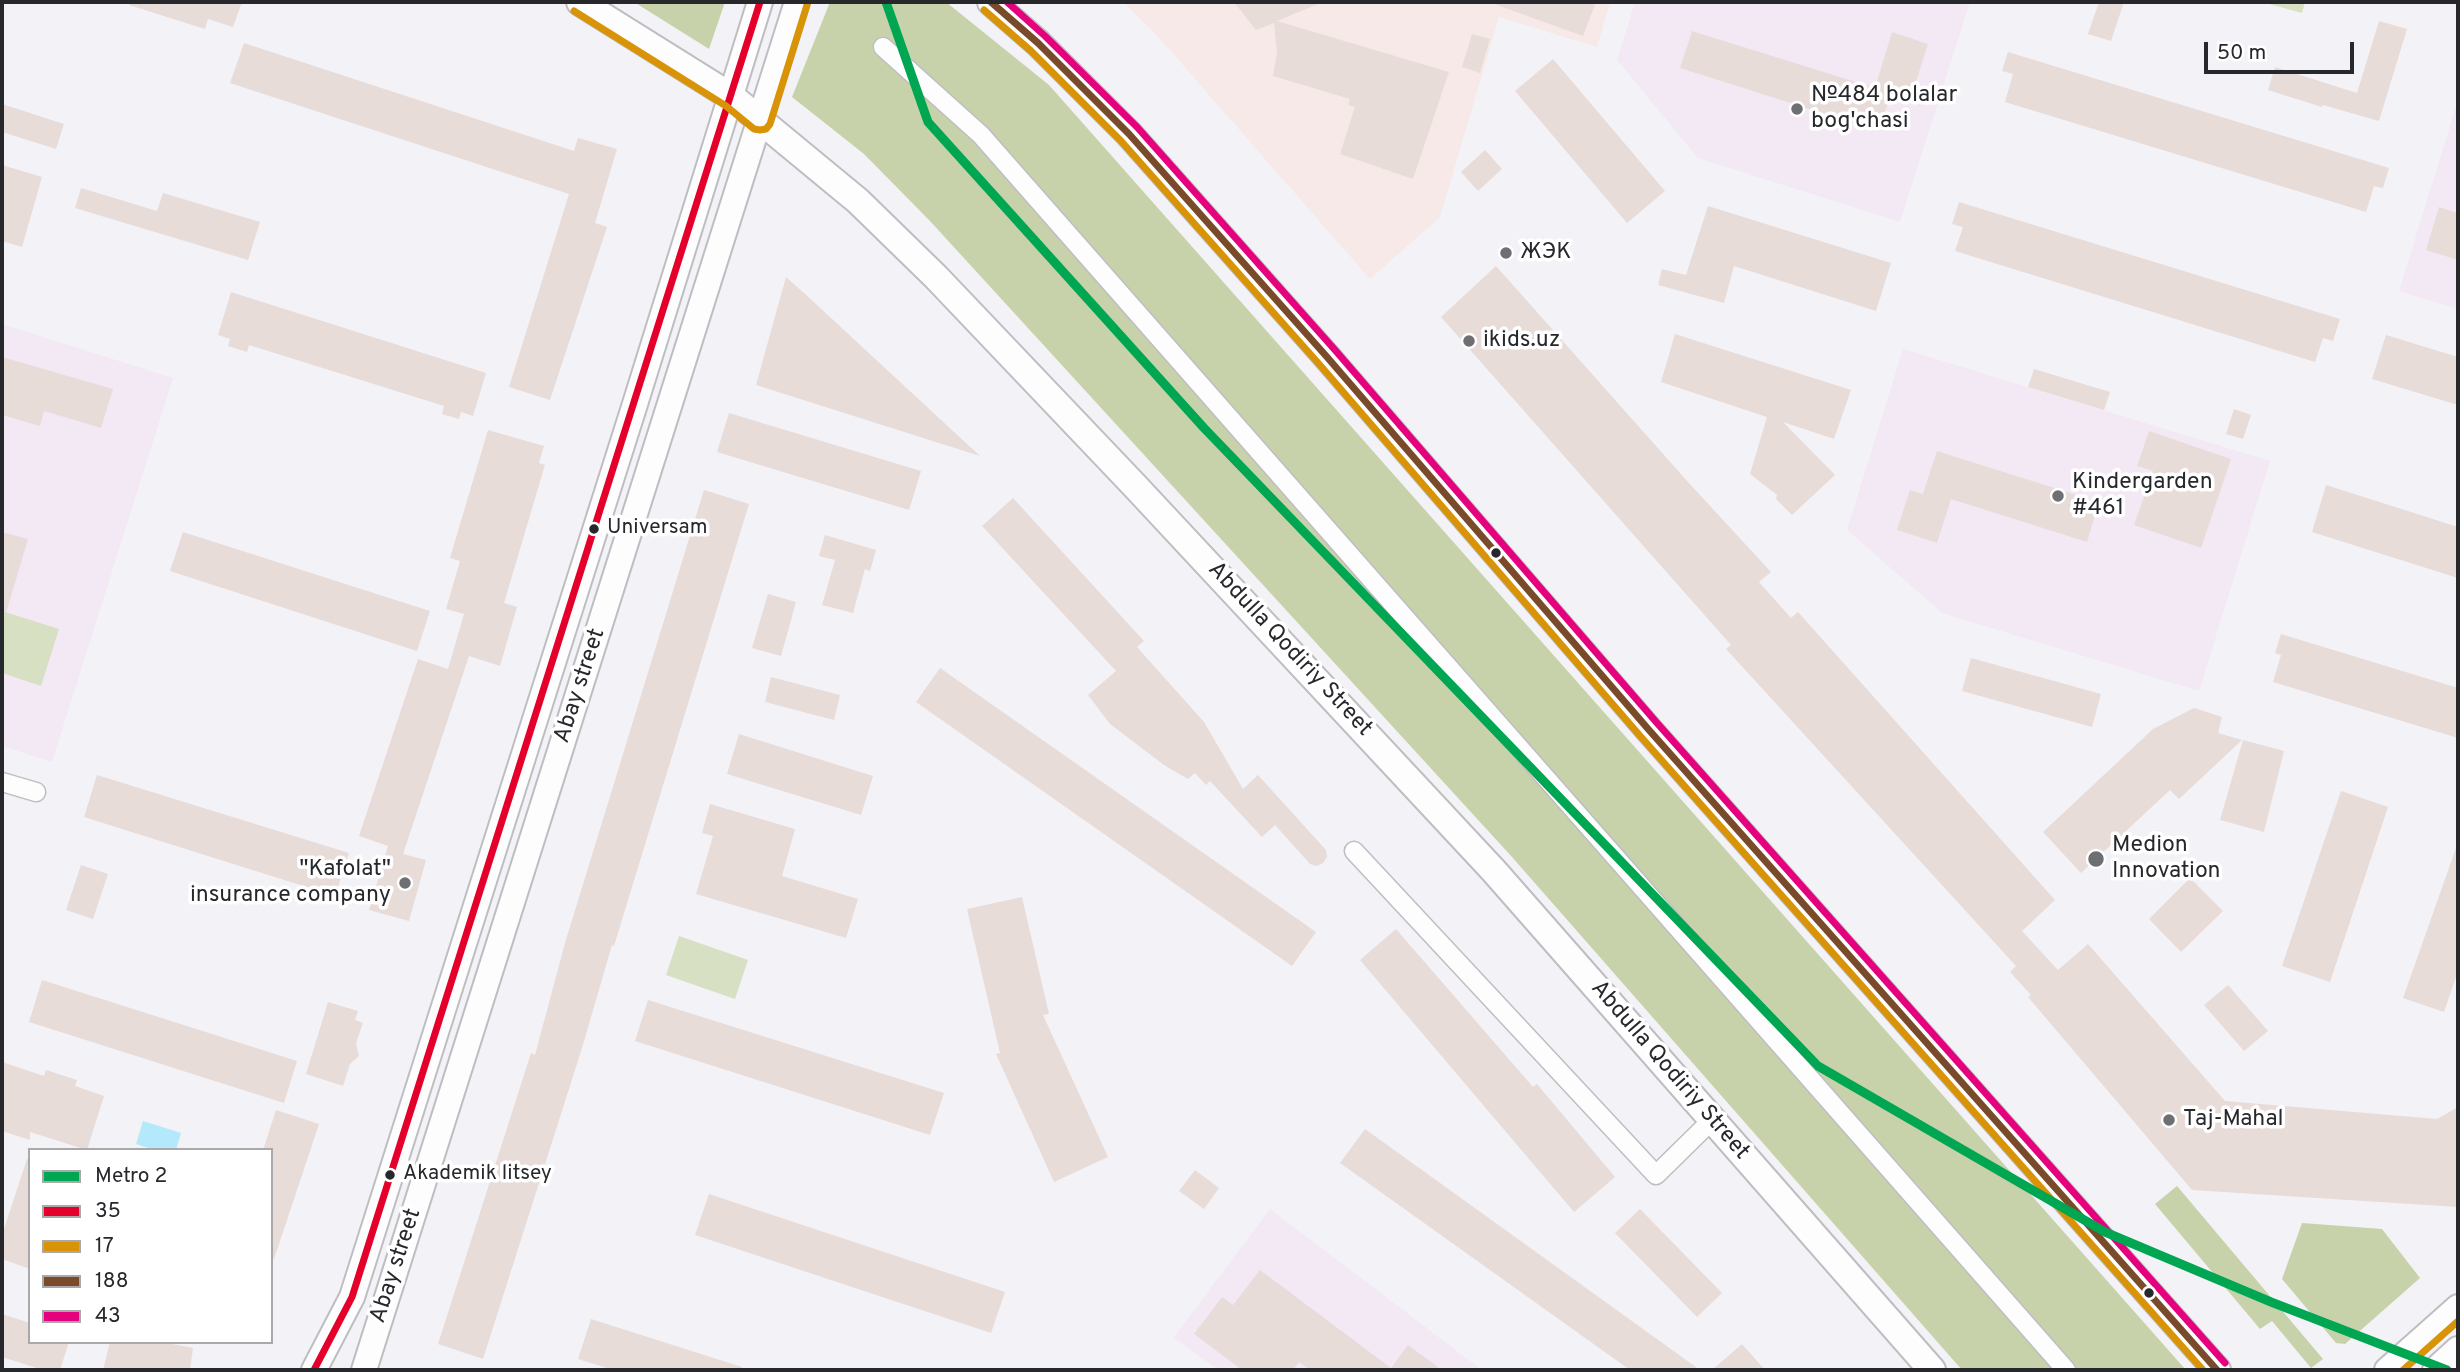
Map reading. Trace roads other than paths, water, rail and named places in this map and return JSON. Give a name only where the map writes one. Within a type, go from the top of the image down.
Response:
[{"type":"main road","name":"Abdulla Qodiriy Street","points":[[580,2],[732,97],[887,228],[1135,485],[1494,871],[1932,1370]]},
{"type":"main road","name":"Abay street","points":[[314,1370],[352,1297],[760,2]]},
{"type":"main road","name":"Abay street","points":[[364,1370],[797,2]]},
{"type":"main road","points":[[991,2],[1038,43],[1138,144],[1335,366],[1658,739],[2217,1370]]},
{"type":"main road","points":[[457,967],[490,973]]},
{"type":"main road","points":[[2387,1370],[2458,1307]]},
{"type":"main road","points":[[2436,1370],[2458,1350]]},
{"type":"street","points":[[883,47],[981,135],[2066,1370]]},
{"type":"street","points":[[2,782],[36,792]]},
{"type":"street","points":[[1354,850],[1656,1175],[1713,1120]]},
{"type":"water","points":[[143,1121],[181,1133],[177,1148],[149,1148],[136,1144]]},
{"type":"metro line","name":"2","points":[[886,2],[928,122],[1204,428],[1818,1066],[2105,1232],[2271,1302],[2447,1370]]},
{"type":"place","name":"№484 bolalar bog'chasi","points":[[1797,109]]},
{"type":"place","name":"ЖЭК","points":[[1506,253]]},
{"type":"place","name":"ikids.uz","points":[[1469,341]]},
{"type":"place","name":"Kindergarden #461","points":[[2058,496]]},
{"type":"place","name":"Universam","points":[[594,529]]},
{"type":"place","name":"Medion Innovation","points":[[2096,859]]},
{"type":"place","name":"\"Kafolat\" insurance company","points":[[405,883]]},
{"type":"place","name":"Taj-Mahal","points":[[2169,1120]]},
{"type":"place","name":"Akademik litsey","points":[[390,1175]]}]
